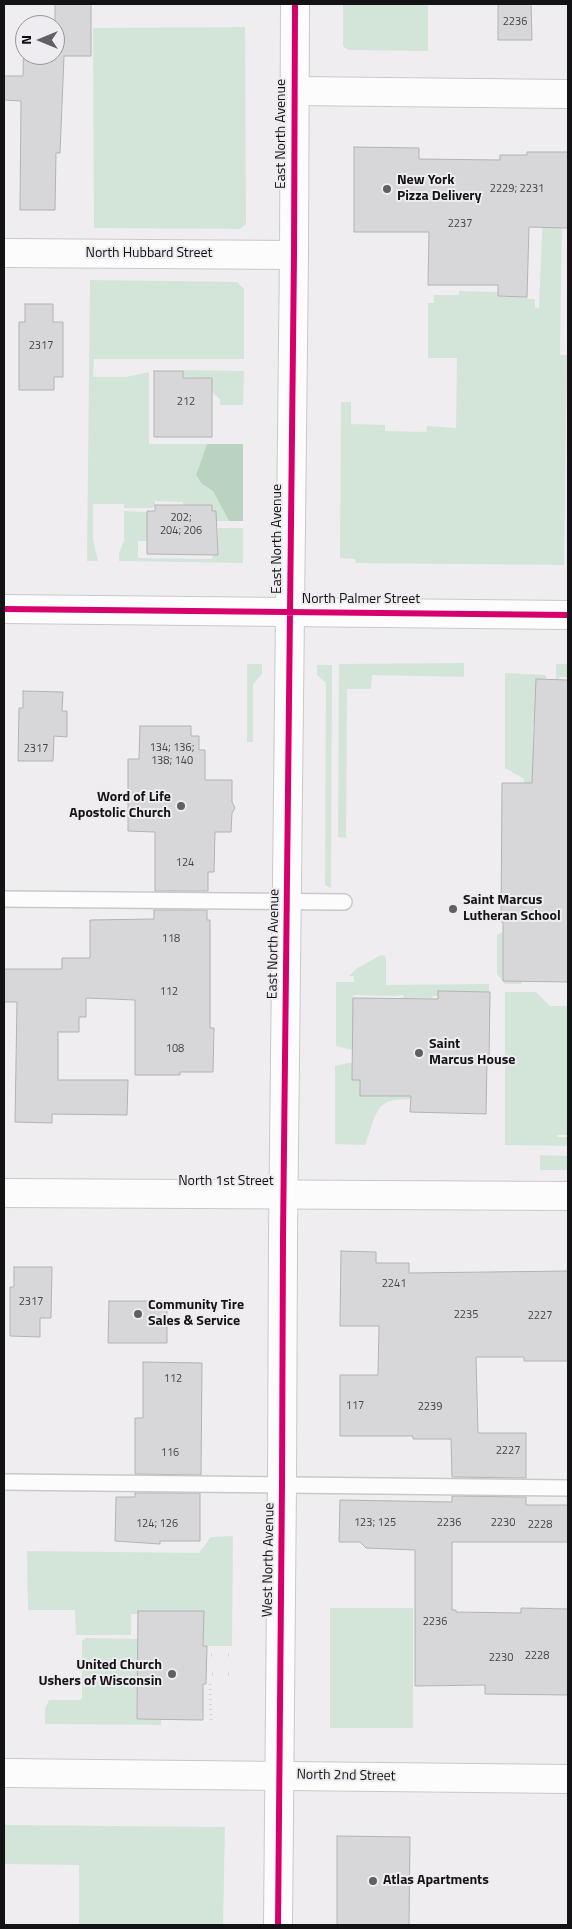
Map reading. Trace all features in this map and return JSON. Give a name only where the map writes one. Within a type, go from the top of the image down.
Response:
[{"type":"street","name":"East North Avenue","points":[[284,1194],[295,4]]},
{"type":"street","points":[[295,90],[568,94]]},
{"type":"street","name":"North Hubbard Street","points":[[4,253],[294,255]]},
{"type":"street","name":"North Palmer Street","points":[[4,609],[568,615]]},
{"type":"street","name":"North 1st Street","points":[[4,1193],[568,1196]]},
{"type":"street","name":"West North Avenue","points":[[278,1925],[284,1194]]},
{"type":"street","name":"North 2nd Street","points":[[4,1773],[568,1779]]},
{"type":"lane","points":[[4,899],[344,902]]},
{"type":"lane","points":[[4,1482],[568,1488]]},
{"type":"path","points":[[474,912],[491,912]]},
{"type":"path","points":[[210,1684],[211,1724]]},
{"type":"green space","points":[[343,4],[428,4],[428,51],[349,50],[345,48],[343,46]]},
{"type":"green space","points":[[245,27],[246,224],[240,229],[94,228],[93,28]]},
{"type":"green space","points":[[562,208],[560,355],[567,355],[564,565],[356,563],[355,559],[340,558],[341,402],[351,402],[351,424],[385,425],[385,431],[426,432],[427,426],[456,428],[457,358],[428,358],[428,303],[434,303],[434,295],[459,295],[459,291],[498,292],[498,296],[535,299],[535,308],[539,308],[543,209]]},
{"type":"green space","points":[[90,280],[237,282],[244,289],[244,359],[94,359],[93,377],[126,377],[149,372],[149,444],[207,444],[196,475],[202,484],[213,491],[229,521],[216,521],[216,512],[212,511],[212,505],[183,505],[183,502],[155,501],[155,506],[152,508],[124,508],[124,504],[93,504],[93,540],[98,561],[87,561]]},
{"type":"green space","points":[[183,370],[244,371],[243,405],[220,405],[220,399],[212,390],[212,378],[183,377]]},
{"type":"green space","points":[[207,444],[243,444],[243,521],[229,521],[213,491],[202,484],[196,475]]},
{"type":"green space","points":[[124,511],[147,512],[147,541],[138,541],[138,558],[212,559],[213,555],[218,554],[218,529],[216,528],[243,528],[243,563],[119,561],[119,554],[124,540]]},
{"type":"green space","points":[[464,663],[464,677],[372,675],[371,689],[347,689],[346,838],[338,837],[339,664]]},
{"type":"green space","points":[[247,664],[262,664],[262,674],[253,684],[253,742],[247,742]]},
{"type":"green space","points":[[556,664],[568,664],[568,677],[556,679]]},
{"type":"green space","points":[[317,665],[332,665],[331,888],[325,885],[326,683],[317,675]]},
{"type":"green space","points":[[505,673],[546,675],[546,679],[536,679],[535,726],[533,726],[535,783],[524,783],[524,779],[505,768]]},
{"type":"green space","points":[[503,932],[503,961],[518,981],[522,981],[522,984],[505,984],[497,974],[497,935]]},
{"type":"green space","points":[[381,955],[385,956],[386,959],[386,985],[489,984],[489,992],[439,991],[438,996],[433,996],[432,998],[404,998],[403,995],[353,995],[353,1050],[336,1046],[336,982],[354,982],[354,976],[349,976],[356,969]]},
{"type":"green space","points":[[505,992],[536,992],[550,1006],[568,1006],[568,1135],[557,1135],[557,1137],[568,1137],[568,1146],[505,1145]]},
{"type":"green space","points":[[352,1063],[353,1080],[360,1080],[410,1094],[410,1099],[394,1100],[380,1107],[365,1145],[335,1144],[335,1066]]},
{"type":"green space","points":[[540,1155],[568,1156],[568,1170],[540,1170]]},
{"type":"green space","points":[[233,1536],[232,1646],[203,1646],[204,1611],[138,1611],[138,1614],[131,1614],[131,1635],[76,1635],[75,1610],[28,1610],[27,1551],[199,1553],[211,1537]]},
{"type":"green space","points":[[330,1608],[413,1608],[413,1728],[330,1728]]},
{"type":"green space","points":[[86,1638],[138,1639],[137,1719],[161,1720],[161,1725],[45,1724],[45,1709],[49,1700],[80,1700],[82,1698],[82,1641]]},
{"type":"green space","points":[[4,1825],[225,1827],[223,1925],[79,1925],[79,1865],[4,1864]]},
{"type":"building","points":[[55,4],[91,4],[91,56],[65,56],[65,15],[55,15]]},
{"type":"building","points":[[498,4],[531,4],[532,40],[498,40]]},
{"type":"building","points":[[23,65],[64,65],[60,153],[56,153],[55,210],[20,210],[21,101],[4,100],[4,76],[23,76]]},
{"type":"building","points":[[354,147],[419,148],[419,159],[500,160],[500,155],[527,155],[527,152],[568,152],[568,228],[529,227],[527,297],[498,296],[498,285],[428,285],[429,232],[354,232]]},
{"type":"building","points":[[25,304],[53,304],[53,322],[63,322],[63,377],[54,377],[54,390],[19,390],[19,322],[25,322]]},
{"type":"building","points":[[154,371],[183,371],[183,378],[212,378],[212,437],[154,437]]},
{"type":"building","points":[[155,505],[212,505],[212,511],[216,511],[218,555],[147,554],[147,511],[155,511]]},
{"type":"building","points":[[536,679],[568,680],[568,982],[503,981],[503,922],[501,922],[502,783],[532,783]]},
{"type":"building","points":[[23,691],[63,692],[62,711],[67,711],[67,737],[54,736],[53,761],[18,761],[19,708],[23,708]]},
{"type":"building","points":[[140,726],[191,726],[191,736],[199,736],[199,750],[205,750],[205,780],[232,780],[232,802],[235,808],[232,813],[231,832],[215,832],[214,872],[208,872],[208,891],[155,891],[155,832],[128,831],[128,759],[139,759]]},
{"type":"building","points":[[154,910],[207,910],[207,920],[210,920],[210,1028],[214,1028],[213,1072],[180,1072],[180,1075],[135,1075],[135,1000],[86,998],[86,1017],[79,1017],[79,1032],[58,1032],[58,1080],[128,1080],[127,1115],[52,1114],[52,1123],[15,1122],[17,1002],[4,1002],[4,969],[62,969],[62,958],[90,958],[90,920],[154,919]]},
{"type":"building","name":"Saint Marcus House","points":[[438,991],[490,992],[486,1114],[410,1112],[411,1096],[360,1096],[360,1080],[352,1080],[353,998],[438,999]]},
{"type":"building","points":[[341,1251],[376,1252],[376,1263],[409,1263],[409,1273],[568,1271],[568,1361],[524,1361],[524,1357],[476,1357],[478,1433],[526,1433],[526,1478],[452,1477],[451,1439],[413,1439],[413,1436],[340,1436],[340,1375],[378,1375],[379,1326],[340,1326]]},
{"type":"building","points":[[14,1267],[52,1267],[51,1318],[40,1318],[40,1337],[10,1336],[10,1287],[14,1287]]},
{"type":"building","name":"Community Tire Sales & Service","points":[[109,1301],[167,1301],[167,1343],[108,1343]]},
{"type":"building","points":[[143,1362],[202,1363],[201,1475],[135,1474],[135,1418],[143,1418]]},
{"type":"building","points":[[135,1493],[200,1493],[200,1541],[160,1541],[160,1544],[115,1541],[116,1497],[135,1497]]},
{"type":"building","points":[[452,1496],[526,1497],[526,1505],[568,1505],[568,1542],[452,1542],[452,1610],[456,1610],[456,1612],[521,1613],[521,1608],[568,1609],[568,1695],[485,1694],[485,1685],[415,1686],[415,1550],[366,1548],[360,1542],[339,1542],[340,1500],[452,1502]]},
{"type":"building","name":"United Church Ushers of Wisconsin","points":[[138,1611],[204,1611],[203,1646],[207,1646],[206,1684],[203,1684],[203,1720],[137,1719]]},
{"type":"building","name":"Atlas Apartments","points":[[337,1836],[410,1837],[409,1925],[337,1925]]},
{"type":"cycle path","points":[[278,1925],[295,4]]},
{"type":"cycle path","points":[[4,609],[568,615]]},
{"type":"place","name":"New York Pizza Delivery","points":[[387,189]]},
{"type":"place","name":"Word of Life Apostolic Church","points":[[181,806]]},
{"type":"place","name":"Saint Marcus Lutheran School","points":[[453,909]]},
{"type":"place","name":"Saint Marcus House","points":[[419,1053]]},
{"type":"place","name":"Community Tire Sales & Service","points":[[138,1314]]},
{"type":"place","name":"United Church Ushers of Wisconsin","points":[[172,1674]]},
{"type":"place","name":"Atlas Apartments","points":[[373,1881]]}]
